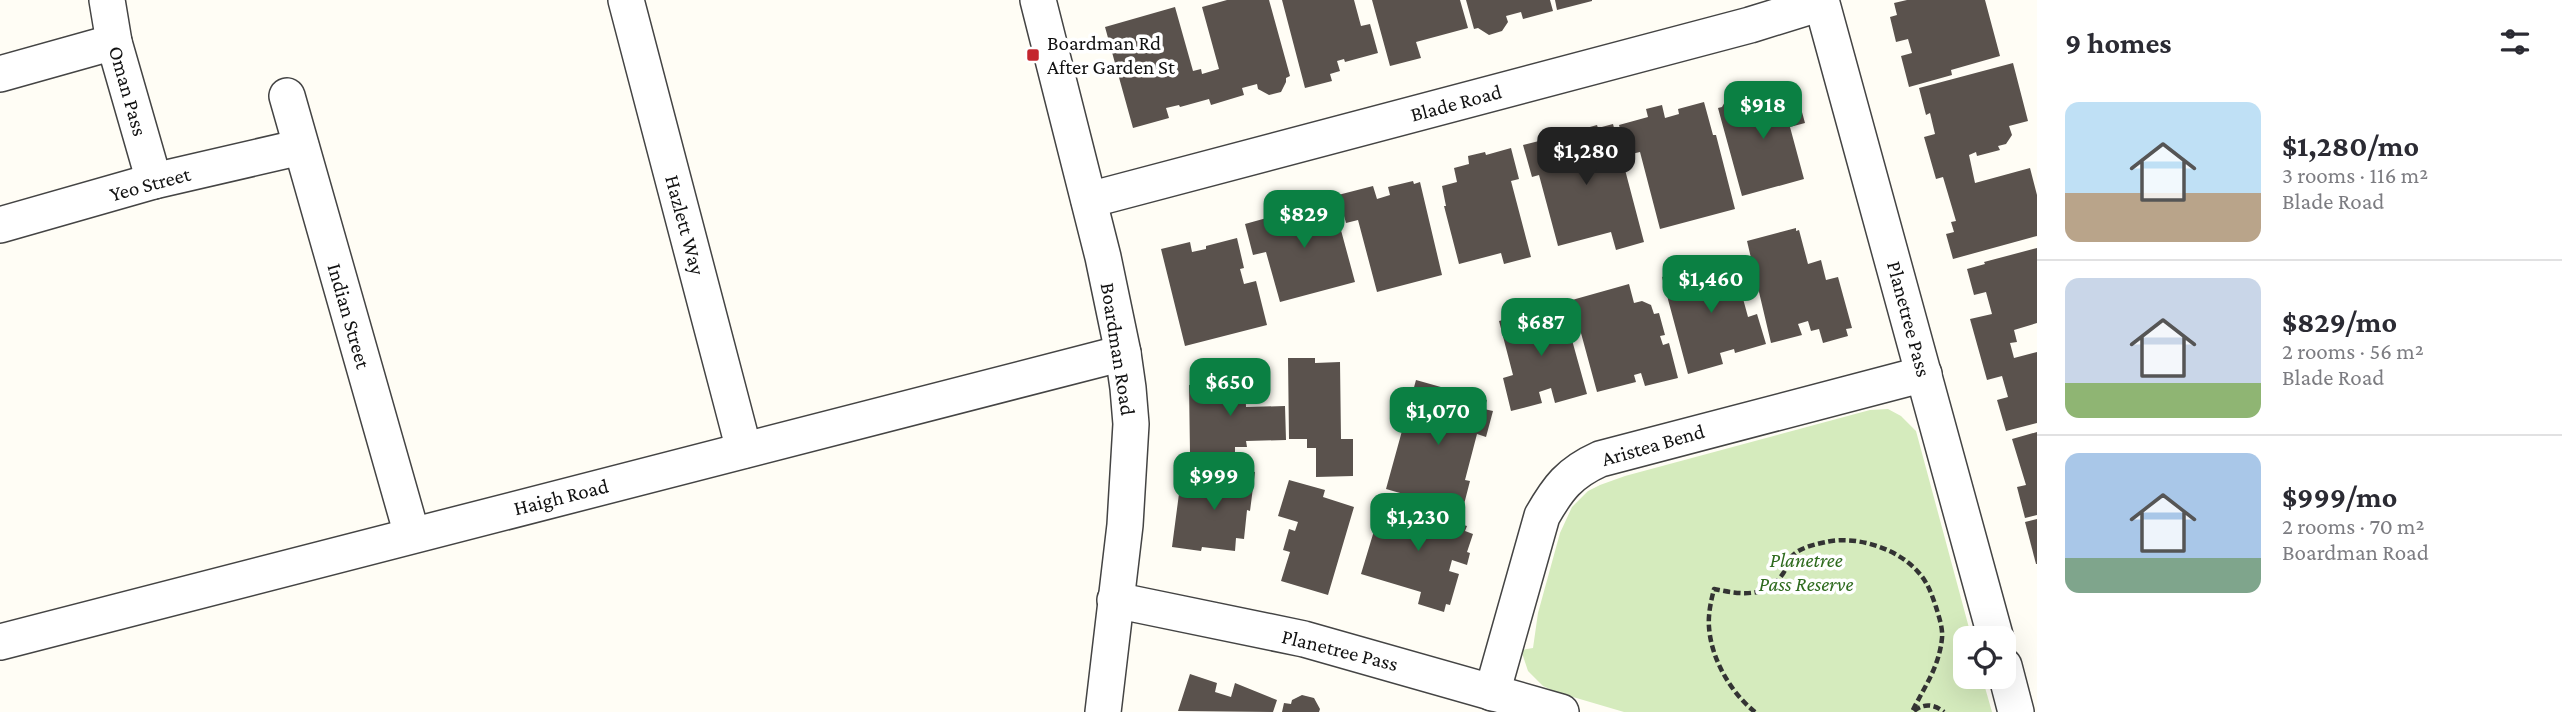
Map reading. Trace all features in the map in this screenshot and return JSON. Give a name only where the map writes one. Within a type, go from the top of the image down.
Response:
[{"type":"street","name":"Oman Pass","points":[[107,0],[114,42],[154,181]]},
{"type":"street","name":"Hazlett Way","points":[[626,0],[744,450]]},
{"type":"street","name":"Boardman Road","points":[[1038,0],[1089,200],[1123,353],[1130,434],[1125,524],[1102,710]]},
{"type":"street","name":"Blade Road","points":[[1089,200],[1750,25],[1821,2]]},
{"type":"street","name":"Planetree Pass","points":[[1821,2],[1992,626]]},
{"type":"street","points":[[0,74],[114,42]]},
{"type":"street","name":"Indian Street","points":[[287,96],[412,535]]},
{"type":"street","name":"Yeo Street","points":[[0,225],[154,181],[301,147]]},
{"type":"street","name":"Haigh Road","points":[[0,642],[1123,353]]},
{"type":"street","name":"Aristea Bend","points":[[1492,693],[1542,516],[1556,492],[1570,476],[1600,459],[1924,374]]},
{"type":"street","name":"Planetree Pass","points":[[1115,600],[1304,639],[1561,712]]},
{"type":"path","points":[[1755,712],[1729,682],[1712,646],[1709,620],[1714,589],[1747,595],[1762,591],[1783,575],[1791,557],[1798,552],[1828,542],[1844,540],[1872,545],[1900,557],[1920,575],[1934,602],[1942,634],[1941,647],[1933,676],[1912,712]]},
{"type":"path","points":[[1912,712],[1923,705],[1930,705],[1944,712]]},
{"type":"green space","name":"Planetree Pass Reserve","points":[[1888,409],[1901,416],[1916,431],[1968,626],[1953,626],[1953,689],[1985,689],[1992,712],[1624,712],[1556,692],[1543,686],[1528,671],[1521,650],[1533,648],[1538,613],[1560,533],[1572,507],[1588,491],[1625,476],[1870,410]]},
{"type":"building","points":[[1227,0],[1269,0],[1290,76],[1286,78],[1281,92],[1269,95],[1258,89],[1257,84],[1242,88],[1244,95],[1211,105],[1209,99],[1166,108],[1169,118],[1133,128],[1105,27],[1175,7],[1193,71],[1201,69],[1202,74],[1219,69],[1202,7]]},
{"type":"building","points":[[1282,0],[1354,0],[1361,26],[1370,24],[1378,53],[1345,62],[1344,59],[1337,61],[1340,71],[1330,74],[1332,81],[1305,88]]},
{"type":"building","points":[[1372,0],[1460,0],[1468,28],[1416,42],[1421,58],[1390,66]]},
{"type":"building","points":[[1466,0],[1550,0],[1553,11],[1523,19],[1521,12],[1506,16],[1508,22],[1502,31],[1489,35],[1478,28],[1474,29]]},
{"type":"building","points":[[1555,0],[1592,0],[1592,1],[1557,10]]},
{"type":"building","points":[[1907,0],[1985,0],[2000,56],[1951,70],[1952,75],[1909,87],[1901,56],[1912,53],[1908,39],[1896,42],[1890,17],[1897,15],[1894,3]]},
{"type":"building","points":[[2013,63],[2028,121],[2009,126],[2012,135],[2006,144],[1998,146],[2000,150],[1977,156],[1976,152],[1969,155],[1975,183],[2030,168],[2037,195],[2037,236],[1953,259],[1946,234],[1954,232],[1951,222],[1956,221],[1943,177],[1936,179],[1924,137],[1935,134],[1930,113],[1926,115],[1919,88]]},
{"type":"building","points":[[1796,90],[1805,123],[1790,127],[1804,179],[1742,196],[1718,108],[1722,107],[1727,98],[1739,95],[1748,100],[1750,109],[1767,105],[1765,99]]},
{"type":"building","points":[[1704,102],[1713,135],[1716,135],[1735,209],[1660,229],[1640,152],[1627,155],[1619,125],[1648,117],[1646,109],[1662,105],[1665,118],[1679,114],[1678,109]]},
{"type":"building","points":[[1613,124],[1644,242],[1616,250],[1611,232],[1558,246],[1539,175],[1532,177],[1523,145],[1559,136],[1563,147],[1574,145],[1575,153],[1578,152],[1572,132]]},
{"type":"building","points":[[1511,148],[1519,179],[1511,181],[1531,257],[1504,264],[1501,253],[1459,264],[1444,206],[1442,186],[1457,182],[1454,168],[1469,164],[1468,156],[1485,152],[1486,155]]},
{"type":"building","points":[[1413,181],[1414,184],[1420,182],[1442,275],[1377,292],[1358,220],[1346,223],[1338,195],[1373,186],[1377,199],[1390,195],[1388,187]]},
{"type":"building","points":[[1332,197],[1355,282],[1280,302],[1266,252],[1253,255],[1245,224],[1274,216],[1276,220],[1298,214],[1296,206]]},
{"type":"building","points":[[1796,228],[1796,231],[1799,230],[1808,264],[1821,260],[1826,280],[1838,277],[1852,328],[1846,329],[1848,336],[1823,343],[1819,329],[1811,331],[1808,321],[1798,324],[1802,335],[1771,343],[1747,241]]},
{"type":"building","points":[[1237,238],[1244,268],[1240,269],[1244,284],[1256,281],[1267,325],[1185,346],[1161,249],[1190,242],[1192,252]]},
{"type":"building","points":[[2037,248],[2037,323],[2014,330],[2017,342],[2010,343],[2014,358],[2037,352],[2037,423],[2006,431],[1997,400],[2008,397],[2002,376],[1987,380],[1970,319],[1992,314],[1986,292],[1974,295],[1967,269]]},
{"type":"building","points":[[1732,258],[1748,317],[1757,314],[1766,344],[1735,353],[1734,349],[1720,353],[1723,364],[1688,374],[1662,277]]},
{"type":"building","points":[[1629,284],[1634,303],[1642,301],[1651,305],[1654,314],[1659,313],[1665,335],[1660,336],[1663,345],[1669,343],[1678,378],[1645,386],[1641,373],[1634,375],[1636,382],[1597,392],[1572,300]]},
{"type":"building","points":[[1562,304],[1587,394],[1555,403],[1551,388],[1539,392],[1542,403],[1511,411],[1503,378],[1513,375],[1499,321]]},
{"type":"building","points":[[1288,358],[1315,358],[1315,363],[1340,362],[1341,439],[1353,439],[1353,476],[1316,477],[1316,448],[1307,448],[1307,439],[1289,439]]},
{"type":"building","points":[[1245,380],[1246,407],[1285,406],[1286,440],[1246,441],[1247,447],[1235,447],[1235,452],[1190,453],[1189,385],[1198,384],[1198,381]]},
{"type":"building","points":[[1416,380],[1487,400],[1484,409],[1493,411],[1486,437],[1477,434],[1465,480],[1470,481],[1461,516],[1420,504],[1421,499],[1386,489]]},
{"type":"building","points":[[2037,432],[2037,515],[2025,518],[2017,487],[2026,485],[2012,439]]},
{"type":"building","points":[[1218,468],[1255,472],[1244,539],[1236,538],[1235,551],[1202,547],[1201,551],[1172,547],[1180,486],[1215,490]]},
{"type":"building","points":[[1289,480],[1325,490],[1323,497],[1354,507],[1328,595],[1281,581],[1290,552],[1283,550],[1289,529],[1295,531],[1298,522],[1278,516]]},
{"type":"building","points":[[1383,501],[1467,526],[1465,531],[1473,534],[1467,552],[1470,553],[1467,565],[1452,560],[1449,571],[1459,574],[1450,605],[1446,604],[1444,612],[1418,604],[1421,592],[1361,574]]},
{"type":"building","points":[[2037,519],[2037,564],[2036,564],[2025,522]]},
{"type":"building","points":[[1190,674],[1217,683],[1215,692],[1231,697],[1235,683],[1277,700],[1273,712],[1178,711]]},
{"type":"building","points":[[1302,695],[1314,698],[1319,712],[1282,712],[1284,703],[1291,704],[1292,700]]},
{"type":"place","name":"Boardman Rd After Garden St","points":[[1033,55]]}]
